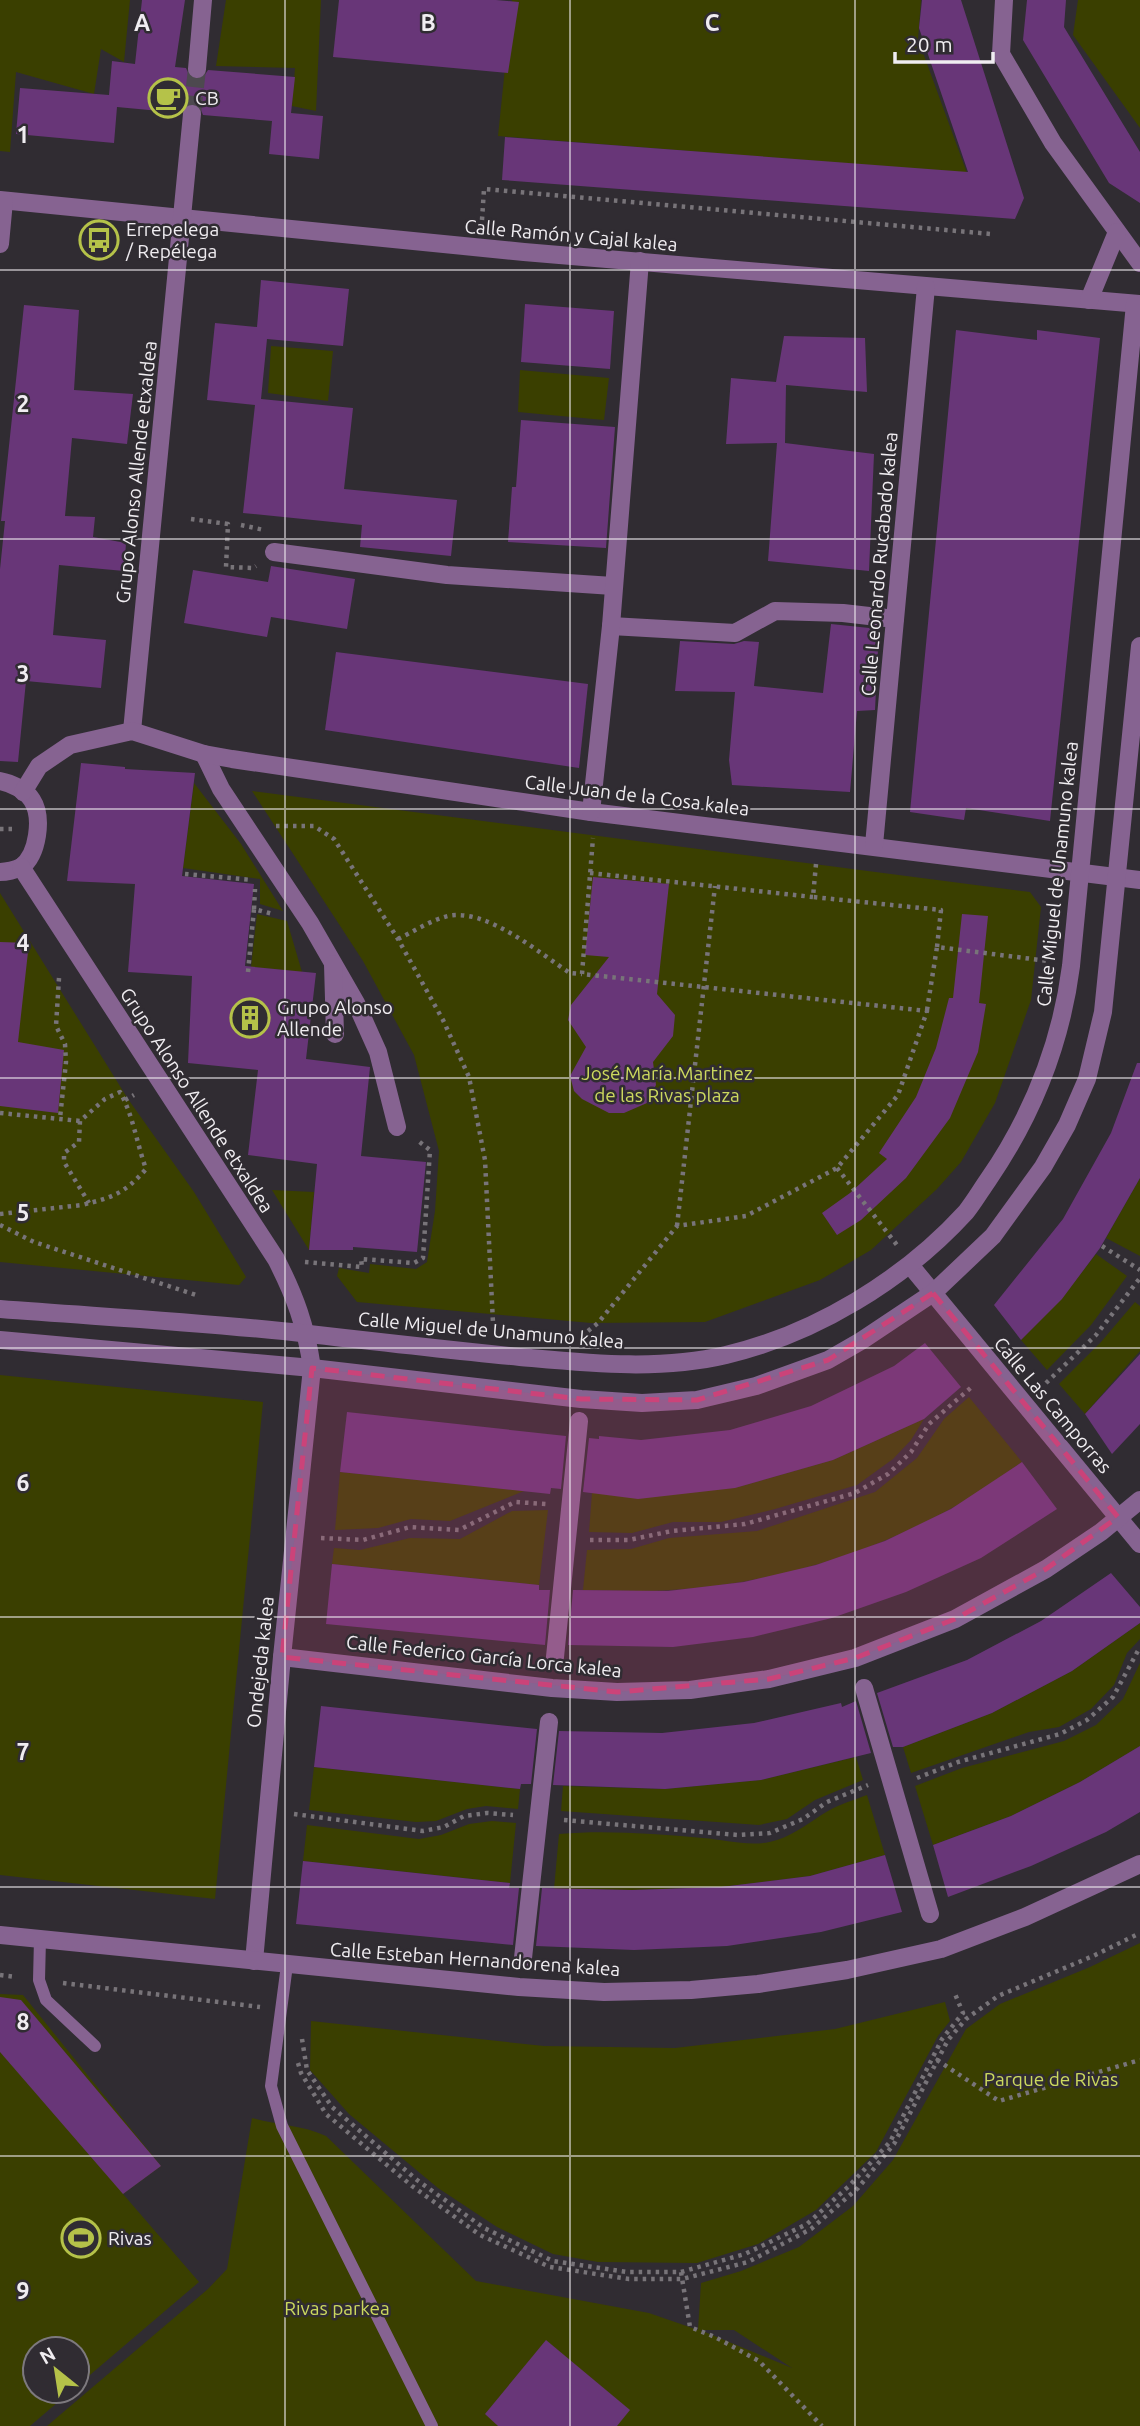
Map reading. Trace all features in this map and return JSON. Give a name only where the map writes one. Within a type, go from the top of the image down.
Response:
[{"type":"street","points":[[197,69],[203,0]]},
{"type":"street","points":[[1004,0],[1002,54],[1053,143],[1140,263]]},
{"type":"street","name":"Grupo Alonso Allende etxaldea","points":[[132,730],[192,114]]},
{"type":"street","points":[[0,244],[2,200]]},
{"type":"street","name":"Calle Ramón y Cajal kalea","points":[[2,200],[511,251],[1138,304]]},
{"type":"street","points":[[1089,300],[1118,232]]},
{"type":"street","points":[[592,820],[611,626],[640,261]]},
{"type":"street","name":"Calle Leonardo Rucabado kalea","points":[[874,845],[926,287]]},
{"type":"street","name":"Calle Miguel de Unamuno kalea","points":[[0,1309],[307,1334],[586,1363],[680,1363],[737,1352],[822,1320],[910,1265],[967,1211],[1005,1156],[1034,1100],[1055,1044],[1068,992],[1138,304]]},
{"type":"street","points":[[274,552],[447,575],[613,586]]},
{"type":"street","points":[[611,626],[735,633],[775,611],[843,613],[895,619]]},
{"type":"street","points":[[0,1340],[312,1368],[581,1399],[642,1403],[697,1400],[756,1386],[828,1360],[933,1293],[993,1236],[1043,1167],[1072,1114],[1087,1079],[1103,1012],[1140,646]]},
{"type":"street","points":[[23,792],[39,766],[70,745],[132,730]]},
{"type":"street","name":"Calle Juan de la Cosa kalea","points":[[132,730],[204,754],[592,820],[874,845],[1140,880]]},
{"type":"street","points":[[204,754],[221,789],[310,923],[356,1003],[378,1052],[397,1127]]},
{"type":"street","points":[[0,781],[11,783],[32,800],[37,814],[37,832],[32,853],[21,867],[0,872]]},
{"type":"street","name":"Grupo Alonso Allende etxaldea","points":[[21,867],[276,1259],[295,1297],[307,1334],[312,1368]]},
{"type":"street","points":[[333,961],[335,1034]]},
{"type":"street","name":"Calle Las Camporras","points":[[910,1265],[1140,1544]]},
{"type":"street","name":"Ondejeda kalea","points":[[254,1961],[312,1368]]},
{"type":"street","points":[[555,1657],[579,1421]]},
{"type":"street","name":"Calle Federico García Lorca kalea","points":[[282,1657],[552,1688],[617,1692],[690,1690],[769,1679],[855,1658],[955,1619],[1046,1569],[1101,1532],[1140,1500]]},
{"type":"street","points":[[864,1688],[930,1914]]},
{"type":"street","points":[[523,1958],[549,1722]]},
{"type":"street","name":"Calle Esteban Hernandorena kalea","points":[[0,1935],[519,1987],[604,1992],[691,1990],[758,1984],[847,1970],[941,1949],[1025,1917],[1140,1864]]},
{"type":"lane","points":[[40,1939],[39,1980],[46,2000],[95,2046]]},
{"type":"lane","points":[[287,1965],[271,2087],[282,2126],[432,2426]]},
{"type":"path","points":[[482,220],[484,189],[991,234]]},
{"type":"path","points":[[191,519],[228,524],[226,567],[253,568],[274,552],[265,530],[241,525]]},
{"type":"path","points":[[582,974],[592,820]]},
{"type":"path","points":[[246,827],[314,825],[334,839],[398,939],[443,1020],[469,1077],[485,1160],[493,1323]]},
{"type":"path","points":[[813,897],[817,859]]},
{"type":"path","points":[[590,873],[941,910],[927,1011],[898,1096],[837,1168],[746,1216],[677,1226]]},
{"type":"path","points":[[185,874],[256,880],[247,972]]},
{"type":"path","points":[[588,1331],[598,1323],[677,1226],[715,886]]},
{"type":"path","points":[[254,909],[310,923]]},
{"type":"path","points":[[398,939],[448,916],[473,915],[491,922],[570,973],[927,1011]]},
{"type":"path","points":[[937,947],[1053,962]]},
{"type":"path","points":[[59,978],[56,1026],[65,1044],[66,1062],[60,1118]]},
{"type":"path","points":[[0,1213],[89,1203],[117,1196],[146,1170],[133,1132],[130,1110],[120,1092],[105,1099],[80,1121],[79,1142],[64,1153],[64,1163],[89,1203]]},
{"type":"path","points":[[125,1100],[134,1095]]},
{"type":"path","points":[[0,1113],[80,1121]]},
{"type":"path","points":[[300,1261],[362,1267],[361,1258],[414,1263],[423,1258],[430,1150],[397,1127]]},
{"type":"path","points":[[837,1168],[898,1247]]},
{"type":"path","points":[[0,1225],[34,1242],[199,1296]]},
{"type":"path","points":[[1102,1246],[1140,1270]]},
{"type":"path","points":[[1046,1383],[1096,1335],[1140,1279]]},
{"type":"path","points":[[1132,1290],[1140,1295]]},
{"type":"path","points":[[567,1540],[629,1540],[672,1531],[745,1524],[855,1493],[888,1474],[911,1451],[929,1424],[974,1385]]},
{"type":"path","points":[[321,1538],[363,1540],[410,1527],[459,1530],[515,1502],[570,1505]]},
{"type":"path","points":[[294,1814],[423,1831],[444,1827],[464,1816],[487,1813],[738,1835],[770,1833],[803,1819],[827,1802],[1060,1734],[1087,1720],[1113,1698],[1140,1647]]},
{"type":"path","points":[[296,2054],[301,2073],[326,2114],[412,2186],[480,2235],[550,2267],[629,2279],[682,2279],[748,2262],[811,2230],[858,2188],[894,2144],[948,2040],[966,2019],[998,1996],[1140,1933]]},
{"type":"path","points":[[0,1975],[281,2009]]},
{"type":"path","points":[[303,2027],[302,2039],[307,2070],[332,2107],[417,2180],[484,2228],[553,2261],[627,2273],[681,2272],[745,2255],[807,2224],[849,2186],[890,2142],[942,2039],[963,2013],[955,1994]]},
{"type":"path","points":[[937,2060],[999,2101],[1140,2060]]},
{"type":"path","points":[[681,2272],[690,2327],[759,2361],[822,2426]]},
{"type":"highlighted area","points":[[933,1293],[1118,1517],[1046,1569],[955,1619],[855,1658],[769,1679],[617,1692],[282,1657],[312,1368],[581,1399],[697,1400],[828,1360]]},
{"type":"green space","points":[[0,0],[130,0],[124,62],[101,49],[94,94],[16,72],[10,152],[0,151]]},
{"type":"green space","points":[[226,0],[321,0],[316,111],[292,106],[295,68],[216,66]]},
{"type":"green space","points":[[512,0],[921,0],[918,39],[967,173],[498,136]]},
{"type":"green space","points":[[1078,0],[1140,0],[1140,128],[1073,35]]},
{"type":"green space","points":[[271,346],[333,351],[328,401],[268,393]]},
{"type":"green space","points":[[520,370],[609,378],[604,420],[518,412]]},
{"type":"green space","points":[[194,783],[241,844],[283,911],[260,904],[260,879],[183,868]]},
{"type":"green space","name":"José María Martinez de las Rivas plaza","points":[[252,791],[1030,892],[1041,907],[1031,1000],[995,1103],[961,1162],[937,1189],[871,1250],[820,1280],[705,1322],[591,1323],[357,1302],[337,1276],[339,1268],[369,1273],[370,1264],[416,1269],[427,1262],[435,1211],[439,1151],[414,1055],[363,961]]},
{"type":"green space","points":[[0,893],[128,1099],[194,1192],[246,1277],[239,1285],[0,1262]]},
{"type":"green space","points":[[257,914],[287,921],[302,972],[251,967]]},
{"type":"green space","points":[[1140,1178],[1140,1256],[1106,1238]]},
{"type":"green space","points":[[272,1190],[314,1192],[309,1250]]},
{"type":"green space","points":[[1096,1254],[1127,1276],[1091,1325],[1047,1370],[1021,1340],[1061,1299]]},
{"type":"green space","points":[[1135,1302],[1140,1306],[1140,1351],[1085,1414],[1059,1384],[1101,1342]]},
{"type":"green space","points":[[0,1375],[263,1402],[215,1899],[0,1875]]},
{"type":"green space","points":[[969,1397],[1022,1462],[950,1509],[917,1526],[849,1554],[742,1582],[669,1590],[583,1590],[587,1550],[631,1549],[669,1538],[757,1531],[875,1492],[917,1458],[944,1419]]},
{"type":"green space","points":[[924,1419],[911,1440],[893,1459],[857,1485],[721,1522],[673,1522],[632,1533],[589,1532],[592,1493],[735,1488],[833,1460]]},
{"type":"green space","points":[[340,1472],[524,1491],[450,1521],[411,1519],[378,1528],[335,1530]]},
{"type":"green space","points":[[548,1510],[539,1585],[332,1564],[334,1548],[360,1550],[410,1538],[460,1539],[512,1511]]},
{"type":"green space","points":[[1140,1623],[1140,1639],[1127,1653],[1114,1685],[1091,1709],[1059,1727],[1029,1732],[911,1773],[903,1747],[992,1713],[1072,1671]]},
{"type":"green space","points":[[1140,1663],[1140,1746],[1080,1782],[1011,1816],[933,1845],[915,1786],[962,1768],[1064,1741],[1096,1725],[1123,1699]]},
{"type":"green space","points":[[856,1757],[863,1780],[815,1800],[787,1819],[759,1825],[561,1811],[563,1786],[665,1789],[761,1780]]},
{"type":"green space","points":[[314,1767],[520,1789],[518,1809],[486,1806],[467,1809],[436,1821],[416,1822],[309,1810]]},
{"type":"green space","points":[[867,1795],[885,1855],[810,1876],[721,1887],[554,1889],[559,1834],[631,1833],[749,1843],[768,1842],[791,1834],[833,1809]]},
{"type":"green space","points":[[492,1821],[516,1823],[510,1883],[303,1861],[307,1825],[419,1839],[441,1835],[469,1824]]},
{"type":"green space","points":[[1140,1943],[1140,2426],[47,2426],[72,2405],[91,2405],[91,2389],[208,2289],[227,2269],[252,2118],[326,2136],[476,2281],[649,2313],[698,2330],[701,2283],[741,2271],[799,2247],[853,2206],[893,2160],[966,2029],[1000,2004]],"holes":[[[700,2330],[734,2330],[792,2368]]]},
{"type":"green space","name":"Rivas","points":[[0,1994],[23,1995],[161,2166],[123,2194],[199,2282],[91,2374],[91,2335],[21,2335],[21,2405],[55,2405],[30,2426],[0,2426]]},
{"type":"green space","points":[[945,2002],[950,2021],[938,2036],[876,2152],[816,2210],[758,2244],[697,2263],[598,2262],[553,2254],[497,2227],[438,2188],[349,2114],[310,2070],[311,2021],[544,2046],[675,2048],[835,2029]]},
{"type":"building","points":[[142,0],[185,0],[175,67],[186,68],[191,79],[202,79],[208,70],[295,77],[291,113],[323,116],[319,159],[269,154],[272,121],[203,115],[199,105],[192,103],[183,107],[181,113],[117,107],[114,143],[16,134],[20,88],[109,95],[112,61],[135,64]]},
{"type":"building","points":[[339,0],[519,2],[508,73],[333,57]]},
{"type":"building","points":[[922,0],[961,0],[1024,198],[1015,219],[502,180],[505,137],[968,172],[919,28]]},
{"type":"building","points":[[1027,0],[1066,0],[1064,27],[1140,152],[1140,203],[1109,183],[1023,40]]},
{"type":"building","points":[[261,280],[349,289],[343,346],[267,339],[261,399],[353,408],[344,489],[457,500],[451,556],[360,547],[362,525],[243,513],[255,405],[207,400],[215,323],[257,327]]},
{"type":"building","points":[[525,304],[614,311],[610,369],[521,362]]},
{"type":"building","points":[[24,305],[79,310],[74,390],[133,394],[127,444],[72,438],[65,516],[95,517],[93,537],[126,543],[124,571],[59,565],[53,635],[106,640],[101,688],[26,681],[18,762],[0,761],[0,569],[5,521],[1,521]]},
{"type":"building","points":[[956,330],[1037,340],[1037,330],[1100,338],[1050,821],[966,808],[964,820],[910,812]]},
{"type":"building","points":[[784,336],[865,338],[867,392],[786,385],[785,443],[874,454],[869,571],[768,561],[777,443],[726,444],[731,378],[776,382]]},
{"type":"building","points":[[521,420],[615,427],[606,548],[508,542],[512,487],[516,487]]},
{"type":"building","points":[[271,566],[355,579],[347,629],[271,617],[267,637],[184,623],[193,570],[268,582]]},
{"type":"building","points":[[831,624],[879,629],[875,710],[857,711],[850,792],[732,785],[729,760],[735,692],[675,691],[680,641],[734,644],[744,641],[759,642],[754,686],[823,693]]},
{"type":"building","points":[[336,652],[588,684],[579,768],[325,730]]},
{"type":"building","name":"Grupo Alonso Allende","points":[[81,763],[125,769],[195,773],[182,876],[254,884],[245,966],[316,973],[306,1059],[370,1067],[361,1156],[426,1162],[417,1252],[353,1247],[353,1250],[309,1250],[317,1164],[248,1155],[258,1070],[188,1063],[192,976],[128,972],[135,884],[67,881]]},
{"type":"building","points":[[593,877],[669,884],[657,994],[675,1015],[673,1036],[653,1062],[656,1085],[647,1103],[624,1113],[609,1113],[582,1099],[574,1091],[570,1076],[586,1047],[568,1020],[571,1005],[609,957],[585,955]]},
{"type":"building","points":[[962,914],[988,916],[979,1003],[986,1004],[978,1052],[950,1118],[906,1178],[861,1220],[837,1235],[822,1213],[850,1193],[887,1159],[879,1153],[916,1097],[936,1048],[949,998],[953,998]]},
{"type":"building","points":[[0,942],[29,943],[18,1042],[64,1050],[58,1113],[0,1106]]},
{"type":"building","points":[[1137,1063],[1140,1063],[1140,1178],[1100,1248],[1062,1299],[1021,1340],[994,1305],[1063,1219],[1111,1133]]},
{"type":"building","points":[[925,1343],[961,1387],[924,1419],[833,1460],[735,1488],[638,1499],[583,1492],[589,1438],[599,1439],[599,1436],[641,1440],[730,1430],[811,1406],[894,1366]]},
{"type":"building","points":[[1140,1354],[1140,1424],[1112,1454],[1085,1414]]},
{"type":"building","points":[[347,1412],[566,1436],[561,1489],[551,1488],[550,1494],[340,1472]]},
{"type":"building","points":[[1022,1462],[1057,1509],[981,1558],[906,1592],[832,1618],[753,1637],[673,1647],[568,1645],[573,1590],[668,1591],[744,1582],[816,1565],[885,1541],[951,1509]]},
{"type":"building","points":[[332,1564],[539,1585],[539,1590],[550,1590],[545,1645],[326,1624]]},
{"type":"building","points":[[1111,1573],[1140,1607],[1140,1623],[1072,1671],[992,1713],[903,1747],[893,1747],[877,1693],[967,1660],[1041,1621]]},
{"type":"building","points":[[856,1701],[871,1753],[761,1780],[665,1789],[553,1785],[559,1731],[662,1733],[754,1723],[841,1703],[842,1707]]},
{"type":"building","points":[[321,1706],[537,1729],[531,1784],[521,1784],[520,1789],[314,1767]]},
{"type":"building","points":[[1140,1746],[1140,1812],[1106,1832],[1031,1866],[948,1897],[933,1845],[1011,1816],[1080,1782]]},
{"type":"building","points":[[885,1855],[902,1912],[821,1932],[727,1946],[634,1950],[536,1946],[542,1888],[632,1890],[721,1887],[810,1876]]},
{"type":"building","points":[[303,1861],[510,1883],[509,1888],[519,1888],[513,1945],[296,1924]]},
{"type":"building","points":[[0,1997],[21,2000],[161,2166],[123,2194],[0,2052]]},
{"type":"building","points":[[546,2340],[630,2410],[617,2426],[498,2426],[485,2414]]},
{"type":"tunnel","points":[[192,114],[197,69]]},
{"type":"place","name":"CB","points":[[168,98]]},
{"type":"place","name":"Errepelega / Repélega","points":[[99,240]]},
{"type":"place","name":"Grupo Alonso Allende","points":[[250,1018]]},
{"type":"place","name":"Rivas","points":[[81,2238]]},
{"type":"park label","name":"Parque de Rivas","points":[[1051,2079]]},
{"type":"park label","name":"Rivas parkea","points":[[337,2308]]}]
